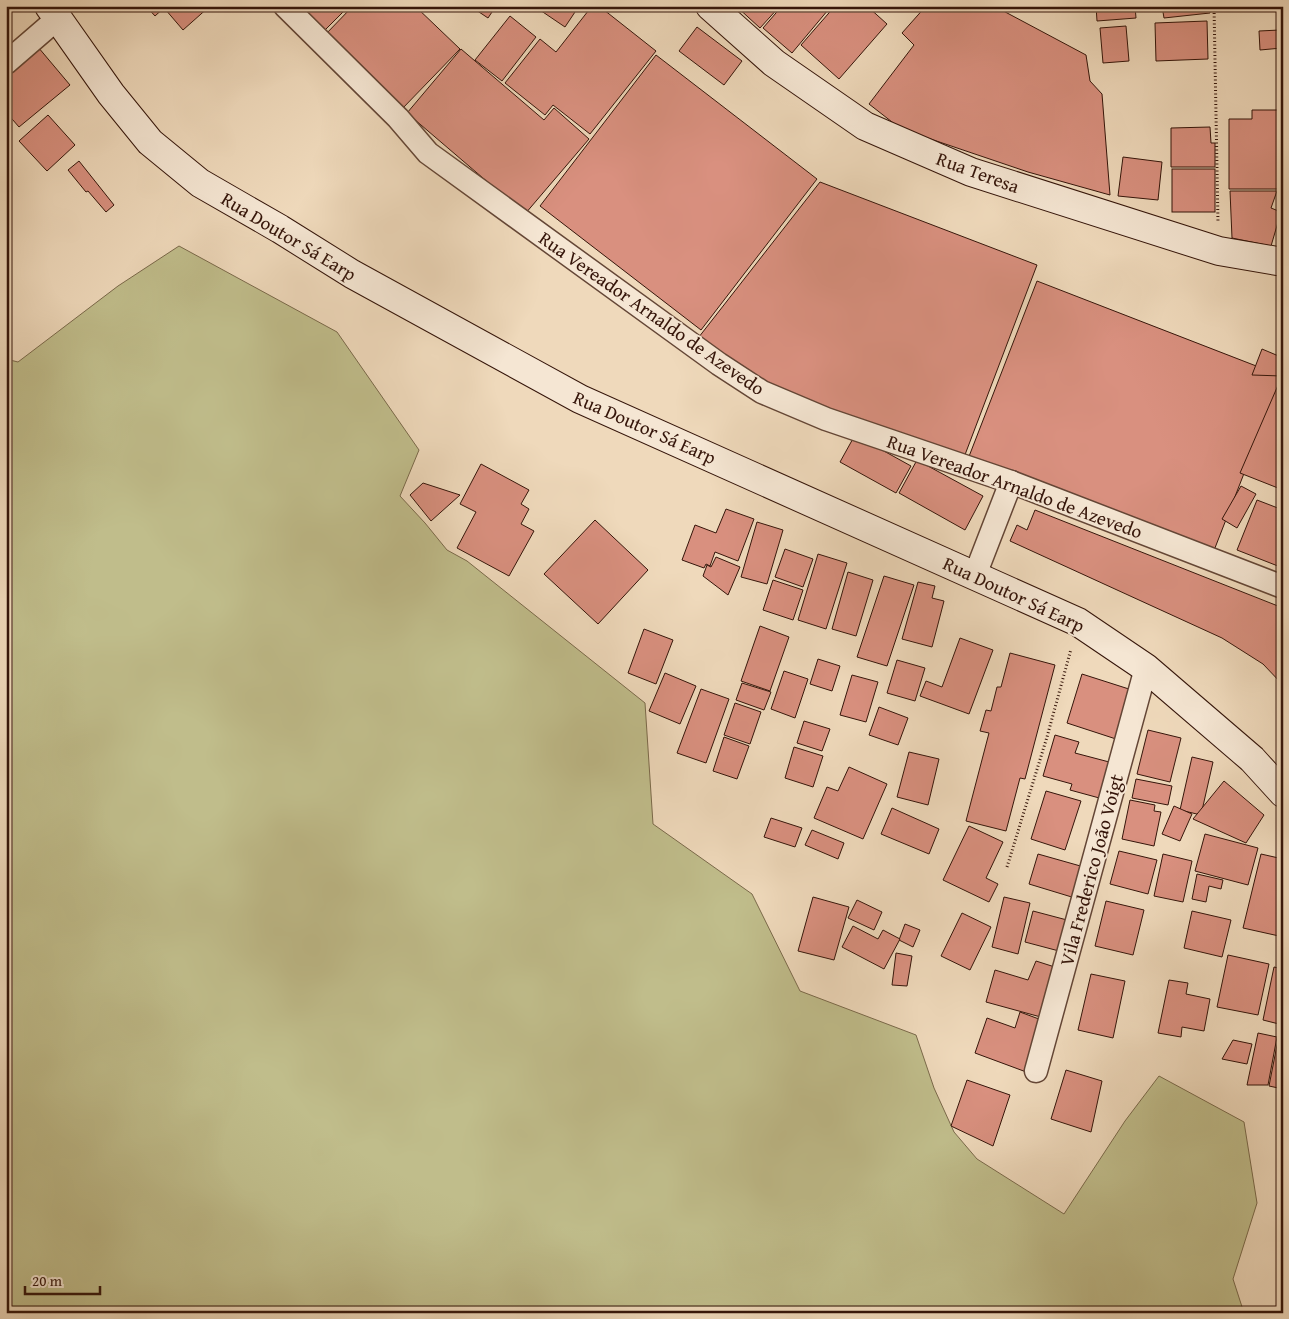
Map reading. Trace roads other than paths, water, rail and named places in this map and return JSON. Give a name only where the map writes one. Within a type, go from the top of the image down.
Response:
[{"type":"main road","name":"Rua Teresa","points":[[710,6],[774,63],[865,126],[971,172],[1219,251],[1283,262]]},
{"type":"main road","name":"Rua Doutor Sá Earp","points":[[53,13],[111,94],[150,142],[200,183],[280,229],[352,274],[580,399],[1078,622],[1146,668],[1252,759],[1283,793]]},
{"type":"street","name":"Rua Vereador Arnaldo de Azevedo","points":[[285,6],[398,118],[428,153],[762,392],[826,419],[1011,482],[1283,587]]},
{"type":"street","points":[[6,63],[53,13]]},
{"type":"street","points":[[975,575],[1011,482]]},
{"type":"street","name":"Vila Frederico João Voigt","points":[[1036,1071],[1146,668]]}]
